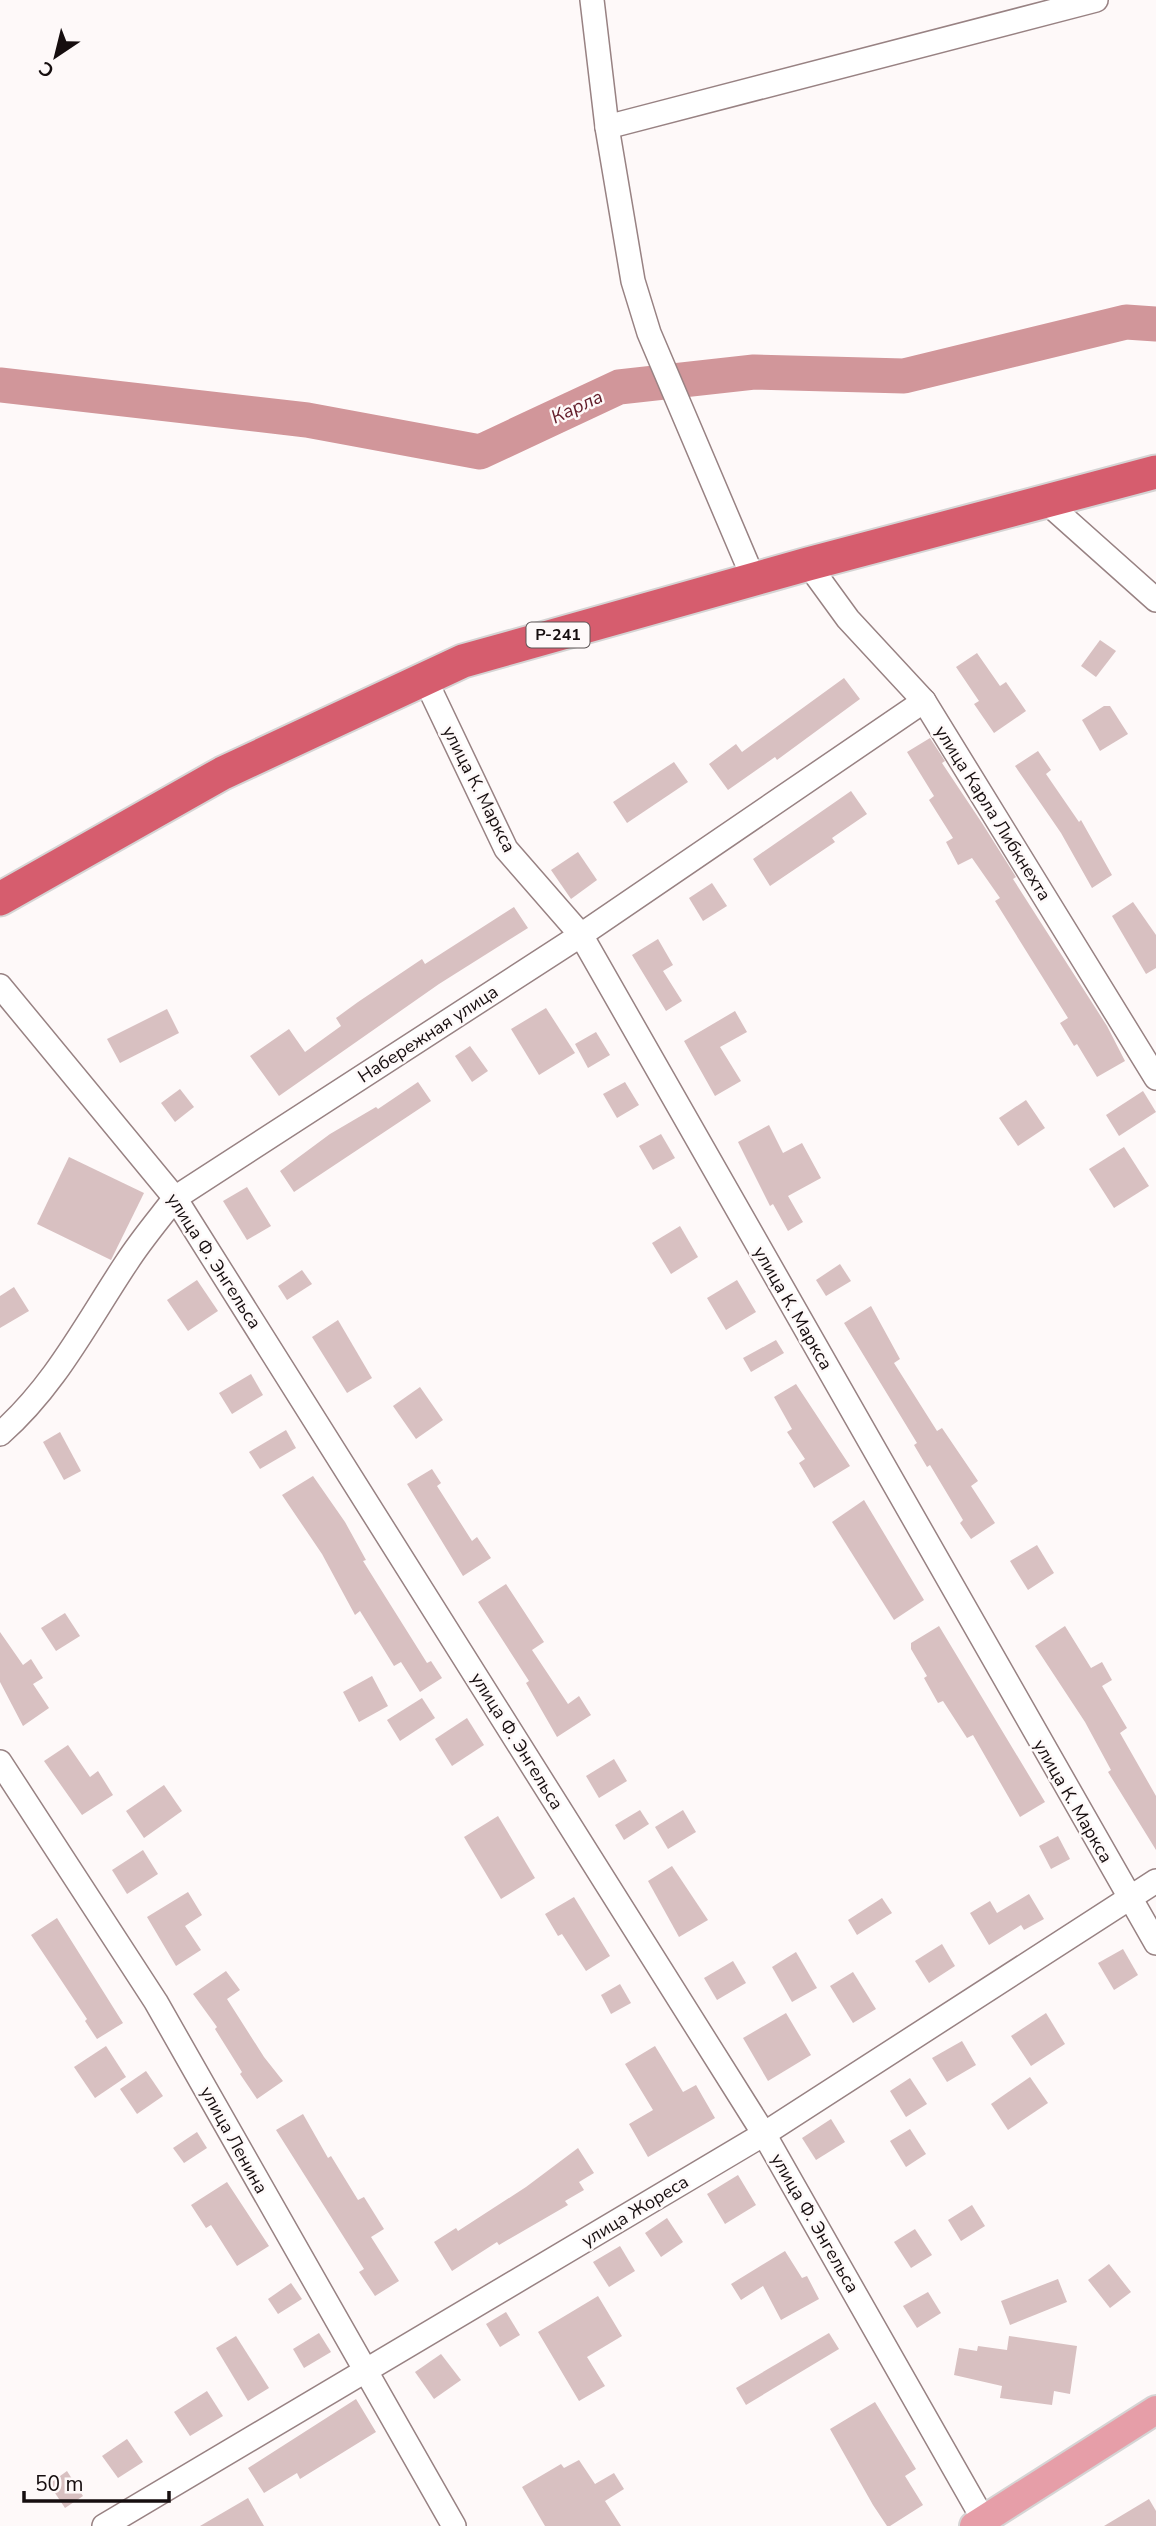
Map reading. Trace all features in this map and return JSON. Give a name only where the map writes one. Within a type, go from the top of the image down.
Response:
[{"type":"highway","name":"Р-241","points":[[0,899],[223,773],[463,661],[808,564],[1156,472]]},
{"type":"main road","points":[[982,2524],[1156,2410]]},
{"type":"street","points":[[592,0],[607,127],[633,281],[649,333],[706,476],[754,580]]},
{"type":"street","points":[[607,127],[1096,0]]},
{"type":"street","points":[[1044,500],[1156,600]]},
{"type":"street","name":"улица Карла Либкнехта","points":[[808,564],[848,619],[924,701],[1156,1078]]},
{"type":"street","name":"улица К. Маркса","points":[[425,679],[506,849],[580,935],[1156,1943]]},
{"type":"street","name":"Набережная улица","points":[[0,1434],[21,1415],[56,1374],[128,1260],[175,1198],[580,935],[924,701]]},
{"type":"street","name":"улица Ф. Энгельса","points":[[0,986],[175,1198],[764,2134],[982,2524]]},
{"type":"street","name":"улица Ленина","points":[[0,1762],[156,2002],[454,2526]]},
{"type":"street","name":"улица Жореса","points":[[104,2526],[764,2134],[1156,1881]]},
{"type":"building","points":[[1100,640],[1116,651],[1096,677],[1081,666]]},
{"type":"building","points":[[977,653],[1000,686],[1006,682],[1026,711],[994,733],[974,704],[979,701],[956,667]]},
{"type":"building","points":[[844,678],[860,699],[777,760],[775,757],[728,790],[709,764],[736,744],[742,752]]},
{"type":"building","points":[[1104,706],[1110,706],[1128,734],[1100,751],[1082,720]]},
{"type":"building","points":[[930,738],[945,761],[942,763],[1016,877],[1013,879],[1107,1026],[1125,1061],[1097,1077],[1077,1044],[1074,1046],[1060,1023],[1068,1018],[995,901],[1000,898],[972,858],[958,865],[946,842],[953,838],[929,800],[934,796],[907,752]]},
{"type":"building","points":[[1038,751],[1051,770],[1046,774],[1079,822],[1081,820],[1112,875],[1092,888],[1061,833],[1015,766]]},
{"type":"building","points":[[674,762],[688,782],[627,823],[613,802]]},
{"type":"building","points":[[851,791],[867,814],[832,838],[835,842],[770,886],[753,859]]},
{"type":"building","points":[[578,852],[597,880],[571,899],[551,870]]},
{"type":"building","points":[[712,883],[727,906],[703,921],[689,898]]},
{"type":"building","points":[[1133,902],[1156,935],[1156,968],[1146,974],[1112,916]]},
{"type":"building","points":[[514,907],[528,928],[439,984],[279,1096],[250,1056],[289,1029],[305,1052],[341,1026],[336,1018],[358,1002],[422,959],[425,964]]},
{"type":"building","points":[[658,939],[673,965],[663,971],[682,1001],[666,1011],[632,955]]},
{"type":"building","points":[[546,1008],[575,1053],[539,1075],[511,1029]]},
{"type":"building","points":[[167,1009],[179,1033],[120,1063],[107,1039]]},
{"type":"building","points":[[735,1011],[747,1032],[720,1047],[741,1081],[715,1096],[684,1041]]},
{"type":"building","points":[[596,1032],[610,1055],[588,1068],[575,1044]]},
{"type":"building","points":[[470,1046],[488,1071],[472,1082],[455,1056]]},
{"type":"building","points":[[418,1082],[431,1101],[294,1192],[280,1171],[330,1134],[376,1107],[378,1109]]},
{"type":"building","points":[[625,1082],[639,1105],[617,1118],[603,1094]]},
{"type":"building","points":[[180,1089],[194,1107],[175,1122],[161,1103]]},
{"type":"building","points":[[1143,1091],[1156,1112],[1119,1136],[1106,1115]]},
{"type":"building","points":[[1026,1100],[1045,1128],[1018,1146],[999,1118]]},
{"type":"building","points":[[769,1125],[783,1153],[802,1143],[821,1178],[788,1196],[803,1222],[788,1231],[773,1204],[770,1206],[738,1142]]},
{"type":"building","points":[[661,1134],[675,1158],[653,1170],[639,1146]]},
{"type":"building","points":[[1124,1147],[1149,1186],[1114,1208],[1089,1169]]},
{"type":"building","points":[[69,1157],[144,1193],[111,1260],[37,1224]]},
{"type":"building","points":[[247,1187],[271,1226],[247,1240],[223,1201]]},
{"type":"building","points":[[680,1226],[698,1257],[671,1274],[652,1243]]},
{"type":"building","points":[[840,1264],[851,1281],[826,1296],[816,1280]]},
{"type":"building","points":[[302,1270],[312,1284],[287,1300],[278,1286]]},
{"type":"building","points":[[197,1280],[218,1311],[188,1331],[167,1300]]},
{"type":"building","points":[[737,1280],[756,1312],[726,1330],[707,1298]]},
{"type":"building","points":[[14,1287],[29,1311],[0,1328],[0,1296]]},
{"type":"building","points":[[871,1306],[900,1359],[894,1363],[937,1431],[942,1428],[978,1481],[971,1486],[995,1523],[971,1539],[960,1523],[963,1520],[930,1465],[927,1467],[914,1445],[917,1443],[844,1323]]},
{"type":"building","points":[[338,1320],[372,1378],[347,1393],[312,1337]]},
{"type":"building","points":[[776,1340],[784,1353],[751,1372],[743,1358]]},
{"type":"building","points":[[251,1374],[263,1395],[232,1414],[219,1393]]},
{"type":"building","points":[[796,1384],[850,1466],[814,1488],[799,1463],[805,1459],[787,1432],[792,1429],[774,1397]]},
{"type":"building","points":[[420,1387],[443,1420],[416,1439],[393,1406]]},
{"type":"building","points":[[286,1430],[296,1448],[260,1469],[249,1452]]},
{"type":"building","points":[[60,1432],[81,1471],[64,1480],[43,1442]]},
{"type":"building","points":[[432,1469],[441,1483],[437,1486],[472,1541],[477,1537],[491,1558],[463,1576],[407,1484]]},
{"type":"building","points":[[313,1476],[345,1522],[366,1560],[363,1561],[427,1663],[431,1661],[442,1678],[420,1692],[401,1662],[394,1666],[360,1611],[355,1615],[322,1554],[282,1495]]},
{"type":"building","points":[[864,1500],[924,1600],[894,1620],[832,1522]]},
{"type":"building","points":[[1037,1545],[1054,1573],[1028,1590],[1010,1561]]},
{"type":"building","points":[[506,1584],[544,1642],[532,1650],[568,1704],[579,1696],[591,1715],[557,1737],[526,1683],[529,1681],[478,1602]]},
{"type":"building","points":[[65,1613],[80,1636],[56,1651],[41,1628]]},
{"type":"building","points":[[939,1626],[1045,1802],[1020,1817],[973,1735],[967,1738],[943,1701],[938,1703],[924,1678],[927,1676],[911,1649],[911,1643]]},
{"type":"building","points":[[1065,1626],[1091,1668],[1102,1662],[1112,1680],[1102,1686],[1127,1728],[1120,1733],[1156,1796],[1156,1850],[1108,1772],[1111,1770],[1085,1722],[1035,1646]]},
{"type":"building","points":[[0,1632],[23,1665],[31,1659],[43,1678],[33,1684],[49,1708],[23,1726],[0,1682]]},
{"type":"building","points":[[372,1676],[388,1706],[359,1722],[343,1692]]},
{"type":"building","points":[[422,1698],[435,1718],[400,1741],[387,1720]]},
{"type":"building","points":[[467,1718],[484,1745],[452,1766],[435,1739]]},
{"type":"building","points":[[68,1745],[90,1777],[98,1771],[113,1795],[82,1815],[44,1761]]},
{"type":"building","points":[[614,1759],[627,1781],[599,1798],[586,1776]]},
{"type":"building","points":[[164,1785],[182,1811],[144,1838],[126,1811]]},
{"type":"building","points":[[640,1810],[649,1824],[624,1840],[615,1825]]},
{"type":"building","points":[[683,1810],[696,1832],[668,1849],[655,1827]]},
{"type":"building","points":[[498,1816],[535,1878],[501,1899],[464,1837]]},
{"type":"building","points":[[1058,1836],[1070,1859],[1051,1869],[1039,1846]]},
{"type":"building","points":[[143,1850],[158,1874],[127,1894],[112,1870]]},
{"type":"building","points":[[672,1866],[708,1920],[679,1937],[648,1881]]},
{"type":"building","points":[[188,1892],[202,1915],[185,1926],[201,1950],[176,1966],[147,1917]]},
{"type":"building","points":[[1029,1894],[1044,1919],[1024,1930],[1021,1925],[989,1945],[970,1913],[990,1901],[997,1913]]},
{"type":"building","points":[[574,1897],[610,1956],[586,1971],[562,1934],[558,1936],[545,1914]]},
{"type":"building","points":[[882,1898],[892,1913],[857,1935],[848,1920]]},
{"type":"building","points":[[57,1918],[123,2023],[97,2039],[85,2021],[87,2019],[31,1935]]},
{"type":"building","points":[[942,1944],[955,1966],[929,1983],[915,1961]]},
{"type":"building","points":[[1123,1949],[1138,1975],[1114,1990],[1098,1963]]},
{"type":"building","points":[[796,1952],[817,1988],[792,2002],[772,1967]]},
{"type":"building","points":[[733,1961],[746,1983],[717,2000],[704,1978]]},
{"type":"building","points":[[226,1971],[240,1990],[227,1999],[264,2057],[283,2081],[257,2099],[215,2029],[217,2027],[193,1994]]},
{"type":"building","points":[[853,1972],[876,2009],[853,2023],[830,1986]]},
{"type":"building","points":[[620,1984],[631,2003],[611,2014],[601,1995]]},
{"type":"building","points":[[786,2013],[811,2055],[768,2081],[743,2038]]},
{"type":"building","points":[[1046,2013],[1065,2044],[1031,2066],[1011,2036]]},
{"type":"building","points":[[962,2041],[976,2065],[947,2082],[932,2058]]},
{"type":"building","points":[[106,2046],[126,2077],[95,2098],[74,2067]]},
{"type":"building","points":[[655,2046],[683,2092],[696,2085],[715,2118],[648,2157],[629,2124],[653,2110],[625,2064]]},
{"type":"building","points":[[146,2071],[163,2096],[137,2114],[120,2089]]},
{"type":"building","points":[[1030,2077],[1048,2103],[1008,2130],[991,2104]]},
{"type":"building","points":[[910,2078],[927,2104],[906,2117],[890,2091]]},
{"type":"building","points":[[303,2114],[328,2158],[331,2156],[358,2200],[364,2197],[384,2229],[371,2237],[399,2281],[375,2296],[359,2272],[364,2269],[276,2130]]},
{"type":"building","points":[[831,2119],[845,2142],[816,2160],[802,2138]]},
{"type":"building","points":[[910,2129],[926,2154],[906,2167],[890,2141]]},
{"type":"building","points":[[197,2132],[207,2148],[184,2163],[173,2148]]},
{"type":"building","points":[[578,2148],[594,2173],[579,2182],[584,2190],[565,2201],[568,2205],[499,2245],[497,2242],[452,2271],[434,2242],[456,2228],[458,2231],[526,2187]]},
{"type":"building","points":[[738,2175],[756,2205],[725,2224],[707,2194]]},
{"type":"building","points":[[227,2182],[269,2246],[237,2266],[211,2225],[206,2228],[191,2205]]},
{"type":"building","points":[[972,2205],[985,2226],[961,2241],[948,2220]]},
{"type":"building","points":[[667,2218],[683,2242],[661,2257],[645,2233]]},
{"type":"building","points":[[915,2229],[932,2255],[911,2268],[894,2242]]},
{"type":"building","points":[[620,2246],[635,2271],[609,2287],[593,2262]]},
{"type":"building","points":[[785,2251],[802,2278],[807,2276],[819,2299],[781,2320],[763,2286],[741,2300],[731,2284]]},
{"type":"building","points":[[1109,2264],[1131,2292],[1110,2308],[1088,2280]]},
{"type":"building","points":[[1058,2279],[1067,2302],[1010,2325],[1001,2301]]},
{"type":"building","points":[[291,2283],[302,2299],[278,2314],[268,2299]]},
{"type":"building","points":[[928,2292],[941,2313],[917,2328],[903,2306]]},
{"type":"building","points":[[598,2296],[622,2336],[587,2357],[605,2386],[579,2401],[538,2332]]},
{"type":"building","points":[[506,2312],[520,2335],[500,2347],[486,2324]]},
{"type":"building","points":[[319,2333],[331,2352],[304,2368],[293,2349]]},
{"type":"building","points":[[829,2333],[839,2349],[746,2405],[736,2388]]},
{"type":"building","points":[[236,2336],[269,2388],[248,2401],[216,2348]]},
{"type":"building","points":[[1009,2336],[1077,2346],[1070,2394],[1054,2391],[1052,2405],[1000,2398],[1002,2386],[954,2375],[959,2348],[977,2351],[978,2346],[1007,2350]]},
{"type":"building","points":[[441,2354],[461,2380],[434,2399],[415,2372]]},
{"type":"building","points":[[207,2391],[223,2416],[190,2436],[174,2412]]},
{"type":"building","points":[[356,2399],[376,2432],[300,2479],[297,2473],[264,2493],[248,2468]]},
{"type":"building","points":[[875,2402],[916,2469],[905,2476],[923,2505],[890,2526],[887,2526],[873,2505],[830,2429]]},
{"type":"building","points":[[127,2439],[143,2462],[118,2478],[102,2456]]},
{"type":"building","points":[[579,2460],[595,2484],[614,2473],[624,2489],[605,2501],[621,2526],[545,2526],[522,2487],[561,2464],[564,2468]]},
{"type":"building","points":[[67,2471],[83,2496],[65,2508],[49,2484]]},
{"type":"building","points":[[248,2498],[264,2526],[200,2526]]},
{"type":"building","points":[[1149,2499],[1156,2511],[1156,2526],[1104,2526]]},
{"type":"waterway","name":"Карла","points":[[0,385],[307,420],[480,452],[619,387],[754,372],[904,376],[1126,322],[1156,324]]}]
